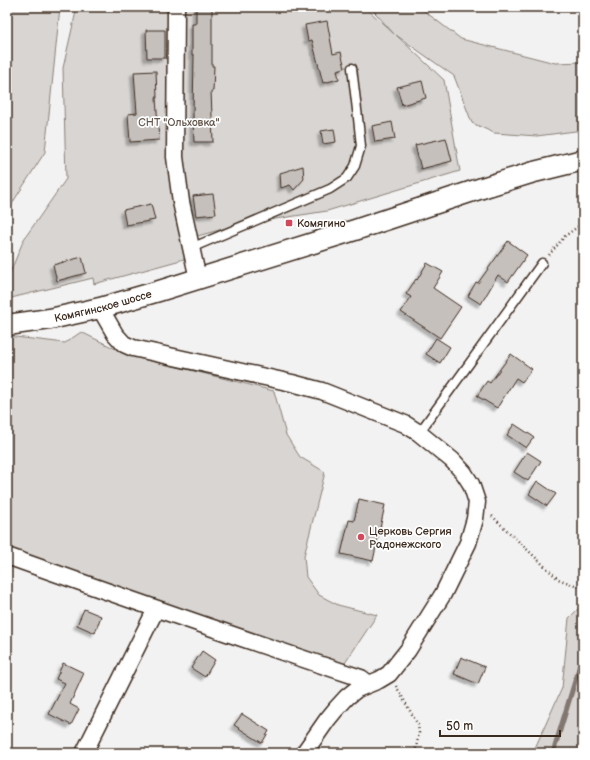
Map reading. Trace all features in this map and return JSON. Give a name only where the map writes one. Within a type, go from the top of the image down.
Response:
[{"type":"street","points":[[176,7],[175,157],[181,202],[198,279]]},
{"type":"street","name":"Комягинское шоссе","points":[[7,325],[50,319],[100,308],[355,230],[485,186],[583,160]]},
{"type":"street","points":[[100,308],[124,344],[133,348],[284,381],[322,391],[405,424],[419,433],[452,460],[464,473],[471,484],[477,502],[475,519],[468,543],[443,594],[408,650],[389,674],[357,689],[347,697],[336,708],[304,753]]},
{"type":"street","points":[[7,556],[283,653],[361,678],[369,684]]},
{"type":"street","points":[[84,753],[156,609]]},
{"type":"lane","points":[[191,248],[330,189],[347,178],[355,166],[361,146],[352,68]]},
{"type":"lane","points":[[419,433],[542,263]]},
{"type":"path","points":[[542,263],[565,236],[583,222]]},
{"type":"path","points":[[477,502],[558,579],[583,588]]},
{"type":"path","points":[[389,674],[418,725],[419,733],[415,753]]},
{"type":"green space","points":[[7,7],[60,7],[45,152],[13,202],[7,220]]},
{"type":"green space","name":"СНТ \"Ольховка\"","points":[[77,7],[365,7],[394,34],[370,7],[419,7],[461,39],[555,63],[583,62],[583,130],[537,136],[494,133],[472,123],[454,76],[396,35],[444,80],[460,171],[327,211],[237,225],[194,237],[188,258],[94,284],[93,278],[7,299],[7,280],[24,239],[66,179],[63,68]]},
{"type":"green space","points":[[81,332],[126,354],[274,391],[286,435],[300,457],[325,472],[304,556],[306,577],[319,595],[338,605],[377,615],[341,669],[7,551],[7,336],[65,343]]},
{"type":"green space","points":[[583,604],[583,741],[577,753],[530,753],[535,748],[562,688],[569,618]]},
{"type":"building","points":[[196,7],[212,7],[212,66],[214,66],[213,91],[211,91],[213,142],[194,142],[194,55],[192,55],[192,24],[196,24]]},
{"type":"building","points":[[327,21],[333,54],[341,52],[345,68],[337,70],[339,79],[323,83],[312,40],[308,41],[305,25]]},
{"type":"building","points":[[146,30],[165,30],[165,58],[147,58]]},
{"type":"building","points":[[156,71],[159,140],[130,142],[128,114],[137,113],[134,72]]},
{"type":"building","points":[[422,81],[426,98],[402,105],[397,87]]},
{"type":"building","points":[[392,122],[395,139],[375,142],[372,126]]},
{"type":"building","points":[[334,129],[336,142],[323,144],[321,131]]},
{"type":"building","points":[[446,138],[452,161],[421,169],[415,145]]},
{"type":"building","points":[[303,166],[304,179],[294,190],[290,185],[281,188],[280,173]]},
{"type":"building","points":[[213,194],[216,214],[196,216],[193,196]]},
{"type":"building","points":[[151,204],[155,220],[126,225],[123,210]]},
{"type":"building","points":[[508,241],[527,255],[508,282],[498,275],[481,304],[468,296],[476,282],[478,283]]},
{"type":"building","points":[[82,257],[86,273],[57,281],[53,265]]},
{"type":"building","points":[[427,263],[443,272],[433,288],[461,307],[440,338],[401,312],[411,297],[406,294],[416,279],[417,280]]},
{"type":"building","points":[[436,338],[450,347],[440,363],[426,354]]},
{"type":"building","points":[[511,354],[532,369],[522,382],[516,378],[497,408],[477,396],[487,381],[490,383]]},
{"type":"building","points":[[514,424],[534,437],[526,448],[507,435]]},
{"type":"building","points":[[527,452],[541,461],[528,481],[514,472]]},
{"type":"building","points":[[537,481],[556,494],[547,506],[529,494]]},
{"type":"building","name":"Церковь Сергия Радонежского","points":[[359,499],[385,505],[373,561],[341,554],[349,520],[354,521]]},
{"type":"building","points":[[84,609],[101,616],[95,633],[77,625]]},
{"type":"building","points":[[202,651],[215,660],[205,677],[191,668]]},
{"type":"building","points":[[461,657],[485,667],[478,684],[454,674]]},
{"type":"building","points":[[63,663],[84,673],[70,704],[79,709],[71,725],[49,714],[65,683],[56,679]]},
{"type":"building","points":[[242,714],[269,731],[262,743],[234,725]]},
{"type":"waterway","points":[[553,753],[583,655]]},
{"type":"place","name":"Комягино","points":[[289,223]]},
{"type":"place","name":"Церковь Сергия Радонежского","points":[[361,537]]}]
